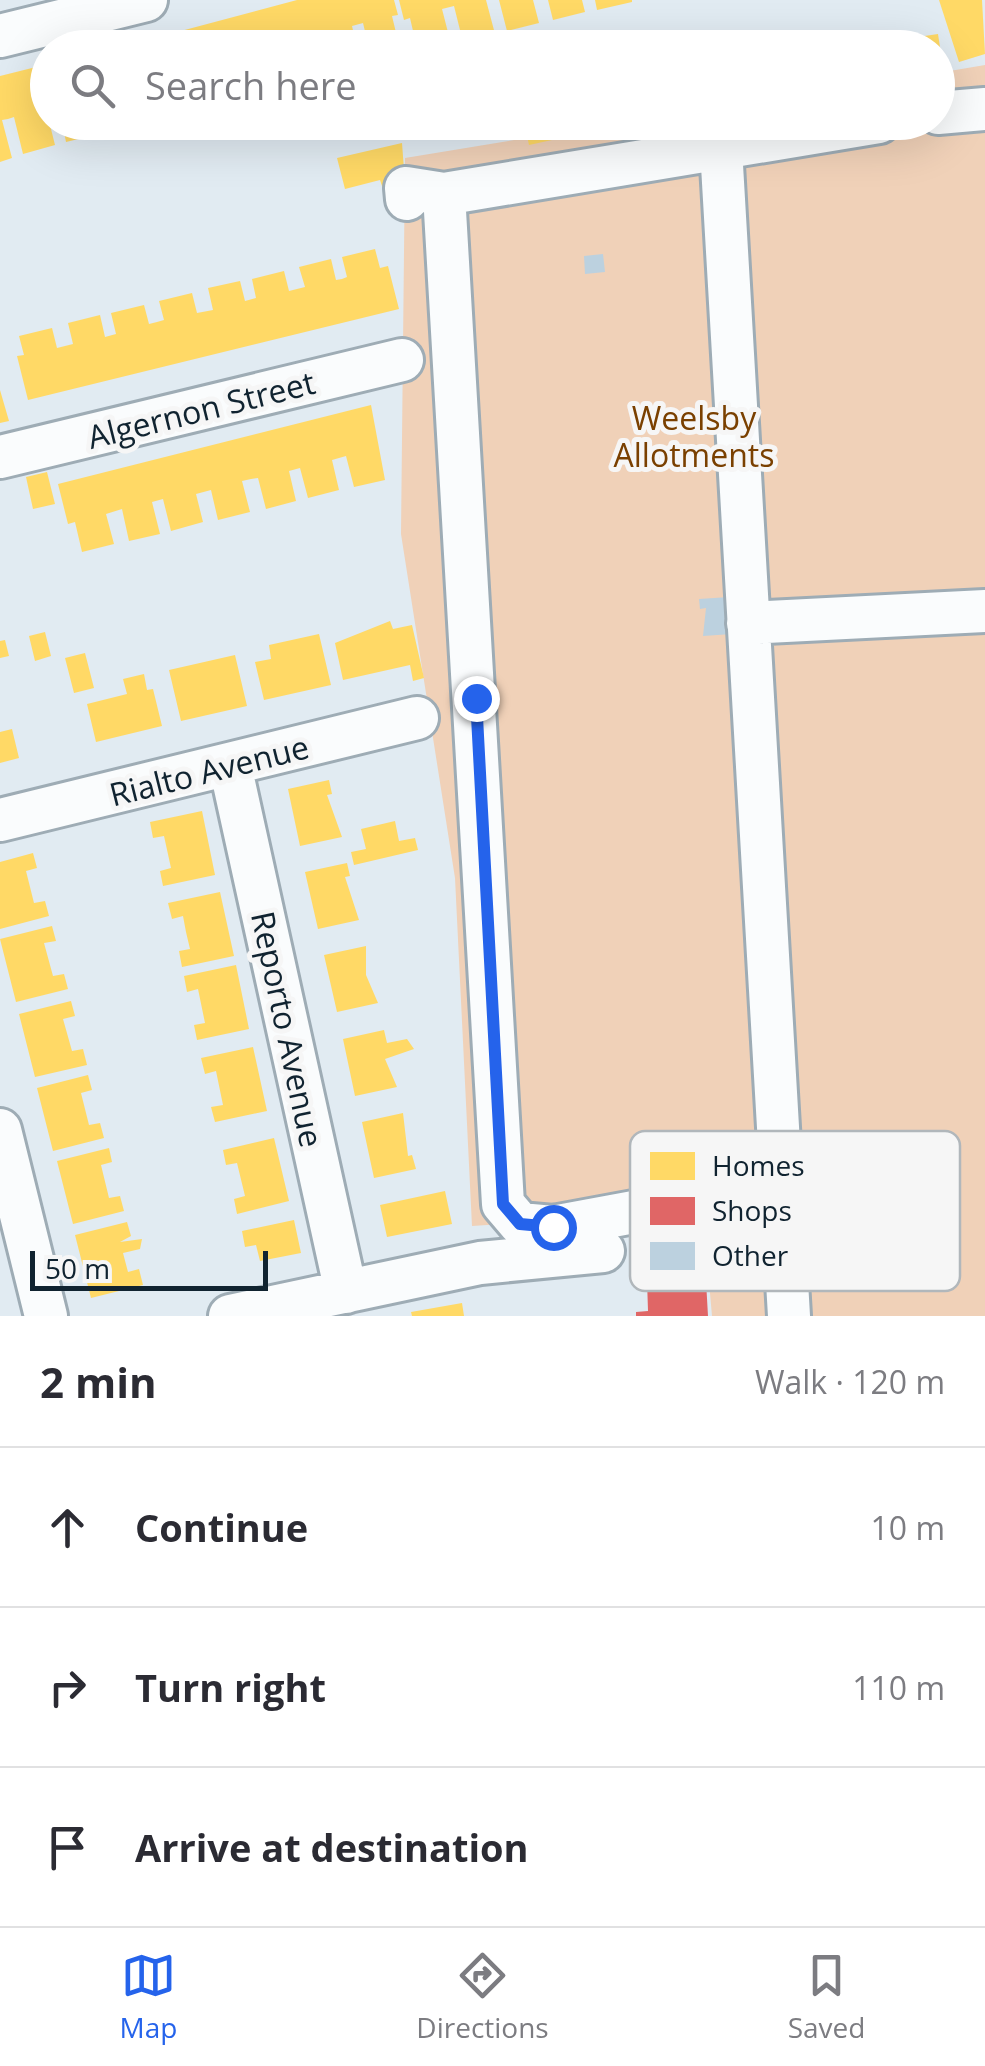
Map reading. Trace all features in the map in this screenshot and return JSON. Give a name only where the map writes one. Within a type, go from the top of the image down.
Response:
[{"type":"street","points":[[0,36],[146,0]]},
{"type":"street","points":[[955,112],[985,109]]},
{"type":"street","points":[[630,1212],[553,1227],[520,1224],[503,1204],[426,196],[770,140]]},
{"type":"street","points":[[721,148],[776,1131]]},
{"type":"street","name":"Algernon Street","points":[[0,457],[402,360]]},
{"type":"street","points":[[748,623],[985,611]]},
{"type":"street","name":"Rialto Avenue","points":[[0,820],[417,718]]},
{"type":"street","name":"Reporto Avenue","points":[[230,765],[346,1292]]},
{"type":"street","points":[[0,1130],[46,1316]]},
{"type":"street","points":[[230,1316],[480,1263],[603,1250]]},
{"type":"street","points":[[787,1291],[789,1316]]},
{"type":"green space","name":"Weelsby Allotments","points":[[985,65],[985,1316],[712,1316],[710,1291],[960,1291],[960,1131],[630,1131],[630,1204],[533,1222],[472,1226],[455,878],[401,534],[405,158],[515,140],[955,140],[955,70]]},
{"type":"building: Homes","points":[[297,0],[394,0],[398,15],[392,16],[395,30],[365,30],[363,23],[352,26],[353,30],[184,30]]},
{"type":"building: Homes","points":[[399,0],[486,0],[494,30],[460,30],[454,6],[442,9],[447,30],[413,30],[410,18],[404,20]]},
{"type":"building: Homes","points":[[499,0],[533,0],[539,23],[507,30]]},
{"type":"building: Homes","points":[[548,0],[582,0],[585,12],[553,20]]},
{"type":"building: Homes","points":[[595,0],[632,0],[632,2],[597,10]]},
{"type":"building: Homes","points":[[939,0],[982,0],[985,54],[959,62],[955,30],[949,30]]},
{"type":"building: Homes","points":[[30,68],[30,140],[54,140],[55,145],[23,154],[14,117],[2,120],[12,158],[0,162],[0,76]]},
{"type":"building: Homes","points":[[402,143],[405,183],[383,189],[380,180],[345,189],[337,158]]},
{"type":"building: Homes","points":[[375,249],[380,268],[388,266],[399,309],[28,400],[17,356],[24,355],[19,336],[52,328],[57,348],[73,344],[68,323],[100,315],[105,337],[116,334],[111,313],[144,305],[149,324],[164,320],[159,301],[192,293],[197,313],[213,310],[208,288],[240,281],[245,301],[256,298],[252,279],[284,271],[289,291],[305,287],[299,267],[331,259],[336,280],[342,279],[347,277],[342,257]]},
{"type":"building: Homes","points":[[0,390],[9,421],[0,423]]},
{"type":"building: Homes","points":[[371,405],[385,480],[354,487],[346,456],[332,460],[339,490],[308,498],[300,468],[289,471],[296,501],[266,509],[258,478],[242,481],[250,512],[218,520],[211,490],[196,494],[203,522],[171,531],[163,499],[152,502],[160,534],[129,541],[122,509],[106,514],[114,544],[82,552],[75,522],[68,524],[58,484]]},
{"type":"building: Homes","points":[[47,472],[55,504],[33,509],[26,477]]},
{"type":"building: Homes","points":[[390,621],[393,629],[412,625],[424,678],[413,681],[410,665],[343,680],[335,643]]},
{"type":"building: Homes","points":[[45,632],[51,656],[35,661],[29,636]]},
{"type":"building: Homes","points":[[319,634],[331,685],[264,700],[255,662],[271,659],[269,645]]},
{"type":"building: Homes","points":[[5,640],[9,656],[0,658],[0,641]]},
{"type":"building: Homes","points":[[85,653],[94,688],[74,693],[65,658]]},
{"type":"building: Homes","points":[[235,655],[247,706],[181,721],[169,670]]},
{"type":"building: Homes","points":[[144,674],[147,690],[153,689],[162,726],[96,742],[87,704],[127,694],[123,679]]},
{"type":"building: Homes","points":[[12,729],[19,758],[0,763],[0,732]]},
{"type":"building: Homes","points":[[329,780],[332,794],[327,795],[342,837],[300,846],[288,789]]},
{"type":"building: Homes","points":[[202,811],[215,875],[163,886],[160,871],[171,868],[164,836],[153,838],[150,822]]},
{"type":"building: Homes","points":[[395,821],[399,841],[415,838],[418,850],[354,865],[351,852],[366,849],[361,829]]},
{"type":"building: Homes","points":[[33,853],[37,868],[26,871],[34,903],[45,901],[49,916],[0,929],[0,862]]},
{"type":"building: Homes","points":[[347,863],[350,876],[345,877],[359,920],[318,929],[305,872]]},
{"type":"building: Homes","points":[[220,892],[234,956],[182,967],[179,951],[190,949],[183,916],[172,919],[168,903]]},
{"type":"building: Homes","points":[[52,926],[56,941],[44,943],[53,976],[64,974],[68,989],[16,1002],[0,939]]},
{"type":"building: Homes","points":[[366,946],[366,975],[378,1003],[337,1012],[324,955]]},
{"type":"building: Homes","points":[[236,965],[249,1029],[197,1040],[194,1025],[205,1023],[198,989],[187,992],[184,976]]},
{"type":"building: Homes","points":[[71,1001],[75,1016],[63,1019],[72,1051],[83,1049],[87,1065],[35,1077],[19,1014]]},
{"type":"building: Homes","points":[[384,1030],[387,1043],[407,1039],[414,1049],[385,1059],[397,1087],[355,1096],[343,1039]]},
{"type":"building: Homes","points":[[253,1047],[267,1111],[215,1122],[211,1107],[223,1105],[216,1071],[205,1074],[201,1058]]},
{"type":"building: Homes","points":[[88,1075],[92,1090],[81,1093],[89,1125],[100,1123],[104,1138],[53,1151],[37,1088]]},
{"type":"building: Homes","points":[[403,1113],[408,1156],[412,1155],[416,1169],[374,1178],[362,1122]]},
{"type":"building: Homes","points":[[274,1138],[289,1201],[237,1214],[234,1199],[245,1196],[237,1163],[226,1165],[223,1150]]},
{"type":"building: Homes","points":[[109,1148],[112,1162],[101,1165],[109,1198],[120,1196],[124,1211],[73,1224],[57,1161]]},
{"type":"building: Homes","points":[[445,1191],[452,1224],[387,1237],[380,1205]]},
{"type":"building: Homes","points":[[294,1220],[301,1253],[260,1261],[256,1245],[245,1247],[242,1231]]},
{"type":"building: Homes","points":[[127,1222],[131,1236],[120,1242],[142,1239],[140,1249],[123,1253],[128,1272],[139,1269],[143,1285],[91,1298],[75,1235]]},
{"type":"building: Homes","points":[[462,1303],[464,1316],[412,1316],[411,1312]]},
{"type":"building: Shops","points":[[647,1291],[707,1291],[708,1316],[636,1316],[636,1312],[648,1311]]},
{"type":"building: Other","points":[[603,254],[605,272],[585,274],[584,256]]},
{"type":"building: Other","points":[[729,597],[732,634],[703,636],[706,608],[700,609],[699,599]]},
{"type":"route","points":[[476,698],[503,1204],[508,1215],[520,1224],[553,1227]]}]
